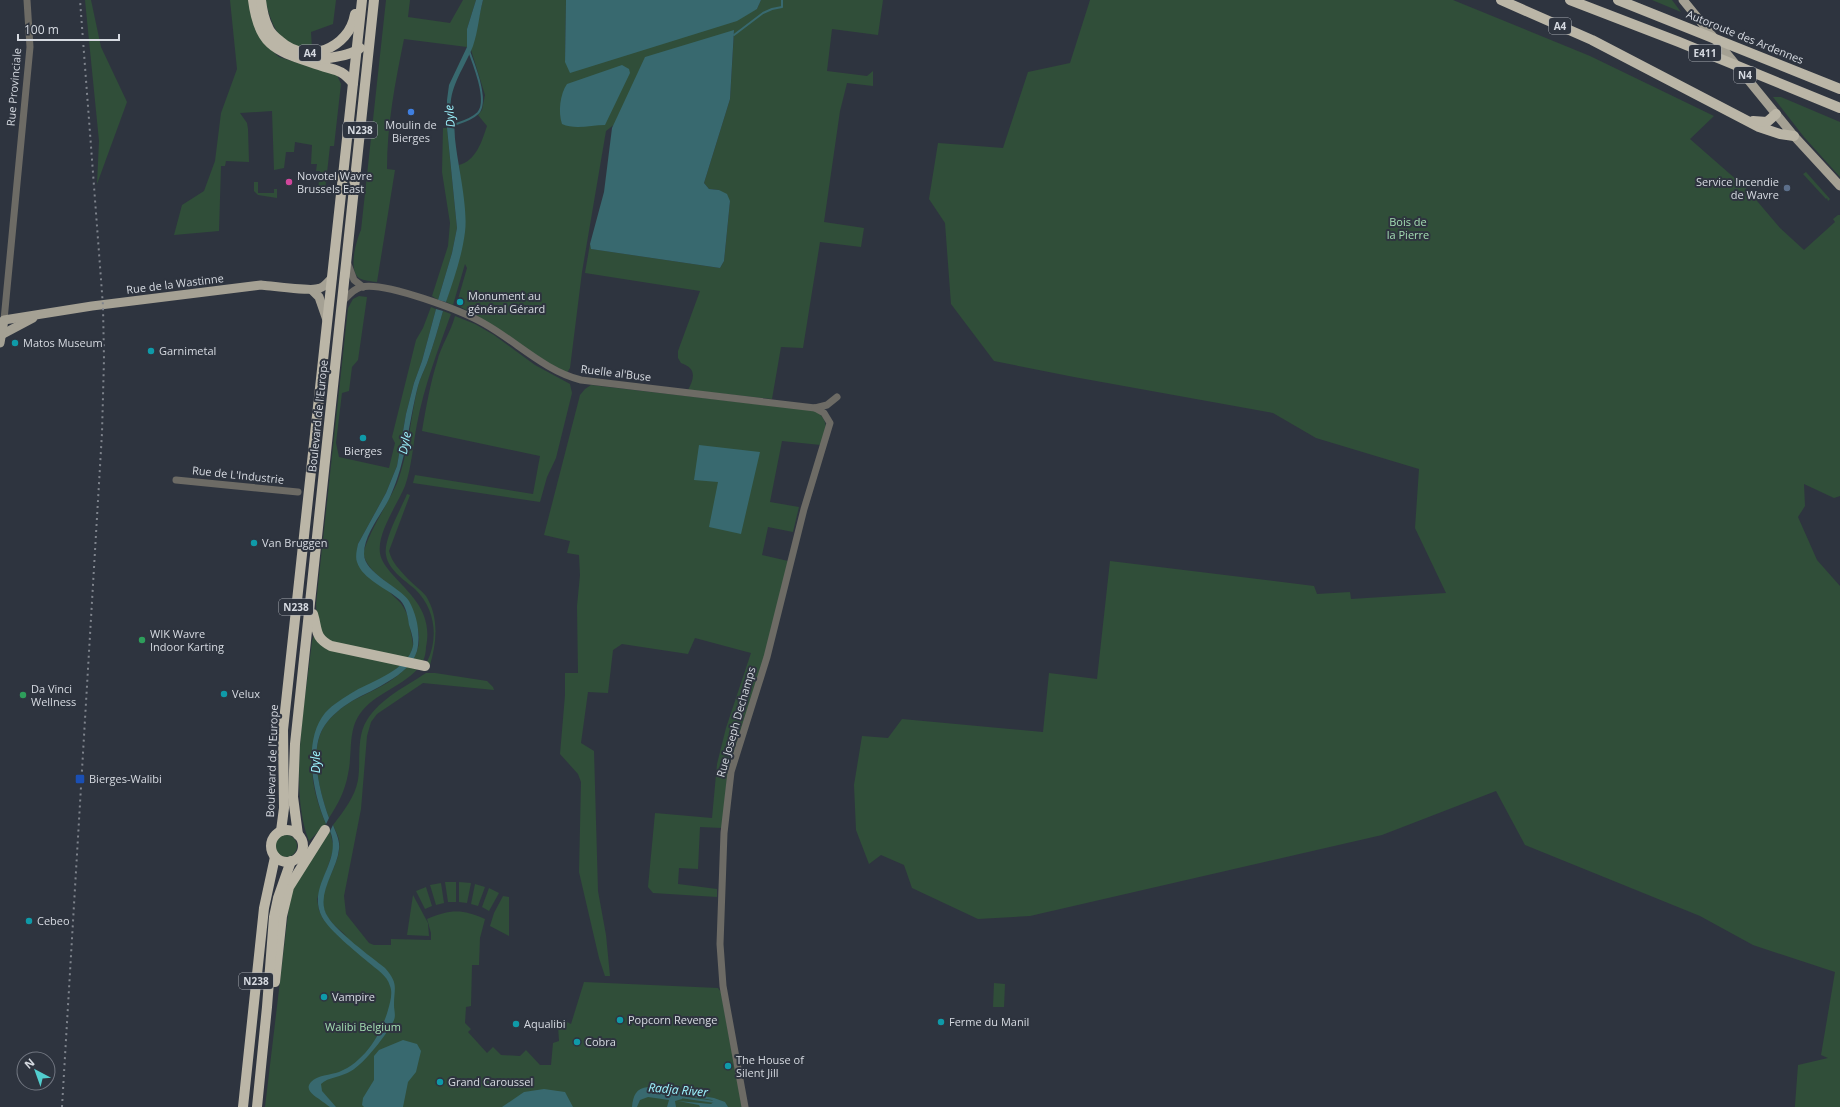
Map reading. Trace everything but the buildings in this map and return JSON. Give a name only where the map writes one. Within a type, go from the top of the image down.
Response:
[{"type":"highway","name":"A4","points":[[253,0],[258,23],[262,33],[270,43],[286,54],[344,72],[353,83]]},
{"type":"highway","name":"A4","points":[[261,0],[268,28],[274,36],[292,49],[301,53],[311,54],[335,46],[346,36],[353,24],[357,0]]},
{"type":"highway","name":"Boulevard de l'Europe","points":[[243,1107],[264,908],[275,857],[271,844],[273,838],[280,831],[284,808],[283,730],[362,0]]},
{"type":"highway","points":[[356,52],[362,46],[370,0]]},
{"type":"highway","name":"Boulevard de l'Europe","points":[[257,1107],[274,917],[278,898],[291,861],[296,858],[302,850],[302,842],[298,835],[293,797],[293,769],[374,0]]},
{"type":"highway","name":"A4","points":[[1501,0],[1592,40],[1771,132],[1794,136]]},
{"type":"highway","name":"E411","points":[[1570,0],[1679,42],[1840,108]]},
{"type":"highway","name":"Autoroute des Ardennes","points":[[1618,0],[1840,89]]},
{"type":"highway","name":"A4","points":[[310,61],[356,52]]},
{"type":"highway","name":"A4","points":[[1747,120],[1764,122],[1779,117]]},
{"type":"highway","points":[[310,607],[314,616],[314,626],[320,637],[332,646],[420,665]]},
{"type":"highway","name":"Boulevard de l'Europe","points":[[280,831],[290,830],[298,835]]},
{"type":"highway","points":[[267,1007],[274,990],[282,916],[289,887],[325,830]]},
{"type":"highway","points":[[275,857],[282,861],[291,861]]},
{"type":"main road","name":"N4","points":[[1683,0],[1794,136],[1840,186]]},
{"type":"main road","points":[[312,290],[320,288],[332,278]]},
{"type":"main road","name":"Rue de la Wastinne","points":[[4,320],[261,285],[312,290]]},
{"type":"main road","points":[[312,290],[319,297],[327,320]]},
{"type":"main road","name":"Rue de la Wastinne","points":[[1,339],[42,314]]},
{"type":"main road","name":"Rue Provinciale","points":[[1,339],[4,320]]},
{"type":"street","name":"Rue Provinciale","points":[[4,320],[30,48],[27,0]]},
{"type":"street","points":[[346,259],[354,280],[363,287]]},
{"type":"street","points":[[342,302],[354,290],[363,287]]},
{"type":"street","name":"Ruelle al'Buse","points":[[363,287],[404,292],[483,323],[553,370],[570,378],[815,408]]},
{"type":"street","points":[[815,408],[827,405],[837,397]]},
{"type":"street","name":"Rue Joseph Dechamps","points":[[745,1107],[724,986],[720,944],[724,832],[731,772],[767,657],[804,508],[830,423],[824,414],[815,408]]},
{"type":"street","name":"Rue de L'Industrie","points":[[176,480],[298,492]]},
{"type":"green space","points":[[85,0],[91,0],[101,47],[127,102],[97,184],[99,141]]},
{"type":"green space","points":[[230,0],[250,0],[267,46],[279,57],[337,75],[341,84],[334,146],[330,146],[325,191],[318,190],[320,171],[316,171],[317,164],[311,164],[312,145],[295,142],[294,152],[286,152],[284,168],[274,170],[272,111],[240,113],[247,123],[249,162],[226,161],[225,166],[221,166],[219,231],[174,235],[182,205],[204,191],[215,161],[221,113],[237,69]]},
{"type":"green space","points":[[265,0],[336,0],[333,24],[311,32],[312,49],[292,45],[279,35],[271,19]]},
{"type":"green space","points":[[386,0],[410,0],[408,17],[450,23],[463,0],[476,0],[467,29],[467,47],[404,39],[388,136],[387,169],[395,170],[377,282],[359,278],[354,269],[353,262],[355,248],[361,230]]},
{"type":"green space","points":[[483,0],[566,0],[565,62],[757,9],[761,0],[883,0],[878,35],[832,29],[827,71],[867,76],[873,71],[873,86],[847,83],[840,111],[824,222],[864,228],[861,247],[820,242],[803,348],[781,347],[772,399],[688,390],[693,377],[692,370],[681,363],[678,358],[678,351],[700,291],[585,273],[590,244],[592,249],[720,268],[724,261],[730,201],[719,190],[709,189],[704,183],[730,99],[734,31],[606,131],[582,272],[570,368],[567,373],[554,367],[482,319],[459,306],[458,299],[467,268],[465,264],[453,305],[446,302],[465,230],[459,165],[465,163],[478,150],[487,126],[478,115],[482,110],[485,95],[471,50]],"holes":[[[563,90],[605,125],[594,125]]]},
{"type":"green space","name":"Bois de la Pierre","points":[[1090,0],[1453,0],[1590,56],[1714,116],[1690,139],[1746,188],[1780,228],[1804,250],[1835,222],[1833,219],[1840,215],[1840,496],[1834,498],[1804,484],[1805,506],[1798,517],[1817,560],[1840,586],[1840,1107],[1795,1107],[1798,1065],[1828,1058],[1821,1055],[1835,972],[1753,945],[1700,916],[1525,845],[1496,791],[1382,835],[1030,916],[978,919],[912,888],[904,865],[881,855],[869,864],[856,830],[854,785],[862,736],[888,738],[902,719],[1043,732],[1049,673],[1097,679],[1110,561],[1314,586],[1317,594],[1350,592],[1351,599],[1446,593],[1415,528],[1419,469],[1316,438],[1273,413],[994,361],[951,304],[945,223],[929,199],[938,143],[1003,148],[1028,72],[1070,63]]},
{"type":"green space","points":[[1652,0],[1672,0],[1681,12]]},
{"type":"green space","points":[[1773,97],[1781,97],[1840,122],[1840,177],[1804,137]]},
{"type":"green space","points":[[443,128],[447,128],[457,228],[452,253],[438,300],[432,296],[448,246],[450,223],[442,172]]},
{"type":"green space","points":[[1806,172],[1830,199],[1828,201],[1827,198],[1826,199],[1803,174]]},
{"type":"green space","points":[[254,182],[258,182],[258,193],[274,193],[274,189],[277,189],[277,198],[258,195],[254,191]]},
{"type":"green space","points":[[359,296],[367,297],[358,360],[352,367],[349,391],[342,393],[336,443],[339,457],[389,468],[395,443],[392,437],[416,340],[423,328],[431,307],[436,309],[406,414],[397,466],[386,493],[358,544],[357,553],[403,607],[408,619],[413,646],[409,657],[400,666],[347,697],[335,705],[324,716],[313,751],[312,776],[317,800],[326,824],[309,841],[303,820],[300,796],[300,743],[312,641],[317,625],[316,604],[348,308],[353,299]]},
{"type":"green space","points":[[443,311],[451,314],[423,396],[411,463],[405,486],[384,528],[380,545],[380,553],[384,564],[407,590],[424,615],[427,635],[425,654],[418,669],[369,704],[357,718],[352,733],[347,780],[343,792],[329,818],[319,784],[316,759],[320,735],[325,725],[348,703],[387,683],[400,673],[409,665],[415,656],[419,644],[419,632],[415,620],[401,595],[378,576],[370,567],[366,562],[364,550],[394,490],[401,471],[418,386],[429,357]]},
{"type":"green space","points":[[455,316],[475,324],[494,335],[535,365],[570,384],[572,393],[556,458],[547,477],[540,502],[413,483],[415,475],[533,494],[540,456],[422,431],[428,396],[439,356]]},
{"type":"green space","points":[[591,385],[817,411],[824,420],[826,427],[821,445],[782,441],[770,502],[799,507],[793,532],[768,527],[762,555],[788,561],[766,655],[727,778],[722,828],[700,827],[698,869],[679,868],[678,884],[717,889],[717,897],[653,893],[648,887],[655,813],[712,818],[717,764],[726,728],[751,653],[695,638],[688,654],[622,644],[613,650],[608,693],[588,692],[581,743],[594,751],[598,891],[606,935],[610,976],[605,976],[599,958],[579,872],[581,782],[578,774],[560,754],[565,695],[565,673],[578,673],[577,606],[580,575],[579,555],[567,553],[570,541],[544,535],[580,395]]},
{"type":"green space","points":[[407,494],[410,495],[389,551],[397,566],[426,596],[433,612],[436,630],[430,665],[427,662],[431,653],[434,633],[431,614],[422,597],[393,570],[387,560],[386,555],[387,541]]},
{"type":"green space","name":"Walibi Belgium","points":[[426,673],[487,681],[494,690],[423,683],[377,714],[371,722],[367,736],[361,809],[344,896],[346,914],[369,943],[374,945],[391,945],[391,939],[431,940],[431,933],[427,919],[443,913],[470,913],[485,919],[480,938],[479,965],[472,965],[471,1006],[466,1007],[465,1023],[471,1029],[468,1032],[487,1053],[493,1047],[501,1055],[520,1056],[526,1050],[540,1065],[551,1065],[553,1043],[559,1041],[558,1026],[566,1026],[567,1022],[571,1024],[584,982],[718,988],[721,992],[742,1107],[265,1107],[291,889],[330,831],[334,848],[317,899],[319,910],[323,919],[348,937],[331,921],[324,909],[324,892],[338,858],[339,849],[339,838],[333,825],[348,804],[358,780],[361,734],[367,720],[386,699]]},
{"type":"green space","points":[[286,835],[294,838],[297,846],[294,854],[286,857],[278,854],[275,846],[278,838]]},
{"type":"green space","points":[[445,882],[456,882],[456,902],[448,902]]},
{"type":"green space","points":[[459,882],[471,883],[467,903],[459,902]]},
{"type":"green space","points":[[441,883],[444,903],[436,905],[430,885]]},
{"type":"green space","points":[[475,884],[485,887],[478,906],[471,904]]},
{"type":"green space","points":[[426,887],[432,906],[425,909],[416,891]]},
{"type":"green space","points":[[489,888],[499,893],[489,911],[482,907]]},
{"type":"green space","points":[[413,895],[428,923],[429,936],[407,935]]},
{"type":"green space","points":[[503,896],[509,897],[509,936],[490,926],[494,913]]},
{"type":"green space","points":[[994,983],[1005,984],[1004,1007],[993,1007]]},
{"type":"water","name":"Dyle","points":[[476,0],[483,0],[476,35],[473,46],[454,87],[451,104],[451,113],[453,113],[454,117],[455,143],[466,223],[460,259],[446,302],[438,300],[452,253],[457,228],[447,128],[447,100],[449,85],[467,47],[467,29]]},
{"type":"water","points":[[566,0],[761,0],[757,9],[737,21],[570,73],[565,62]]},
{"type":"water","points":[[734,30],[730,99],[704,183],[709,189],[719,190],[727,194],[730,201],[724,261],[720,268],[591,249],[590,244],[604,192],[612,128],[645,57]]},
{"type":"water","points":[[622,65],[629,69],[630,73],[605,125],[572,127],[562,124],[560,103],[567,84]]},
{"type":"water","name":"Dyle","points":[[436,309],[443,311],[426,366],[418,386],[404,456],[396,483],[387,504],[374,524],[367,539],[364,554],[366,561],[376,574],[398,590],[409,601],[418,625],[419,638],[417,651],[413,660],[402,672],[384,684],[348,703],[325,725],[317,746],[316,758],[319,784],[329,818],[326,824],[317,798],[312,768],[314,738],[318,725],[325,713],[339,701],[397,668],[410,654],[413,646],[413,638],[402,602],[364,574],[356,560],[356,555],[358,544],[386,493],[397,466],[406,414]]},
{"type":"water","points":[[699,445],[760,452],[741,534],[709,527],[718,482],[694,480]]},
{"type":"water","points":[[333,825],[338,840],[339,849],[325,892],[324,909],[332,923],[339,930],[389,973],[395,986],[395,1014],[394,1020],[387,1032],[362,1062],[347,1073],[327,1080],[321,1084],[322,1091],[336,1107],[330,1107],[312,1094],[309,1085],[317,1078],[339,1072],[356,1062],[364,1055],[381,1029],[388,1010],[391,995],[389,982],[384,975],[343,941],[326,923],[318,906],[318,895],[332,853],[333,842],[330,831]]},
{"type":"water","points":[[403,1040],[417,1044],[421,1051],[416,1072],[408,1082],[403,1107],[364,1107],[362,1105],[363,1098],[374,1080],[374,1056],[379,1050]]},
{"type":"water","name":"Radja River","points":[[648,1087],[714,1098],[725,1102],[728,1107],[700,1107],[699,1105],[678,1101],[711,1104],[714,1102],[712,1100],[684,1095],[682,1099],[675,1101],[676,1107],[667,1107],[669,1100],[648,1097],[640,1100],[637,1107],[632,1107],[633,1099],[636,1093],[641,1089]]},
{"type":"water","points":[[544,1089],[565,1092],[573,1107],[502,1107],[524,1092]]},
{"type":"waterway","points":[[734,35],[763,13],[782,7],[782,0]]},
{"type":"waterway","name":"Dyle","points":[[453,125],[472,117],[478,113],[481,107],[482,100],[480,83],[469,51]]},
{"type":"waterway","name":"Radja River","points":[[680,1097],[715,1102]]},
{"type":"railway","points":[[62,1107],[102,433],[104,359],[103,306],[80,0]]},
{"type":"place","name":"Moulin de Bierges","points":[[411,112]]},
{"type":"place","name":"Novotel Wavre Brussels East","points":[[289,182]]},
{"type":"place","name":"Service Incendie de Wavre","points":[[1787,188]]},
{"type":"place","name":"Monument au général Gérard","points":[[460,302]]},
{"type":"place","name":"Matos Museum","points":[[15,343]]},
{"type":"place","name":"Garnimetal","points":[[151,351]]},
{"type":"place","name":"Bierges","points":[[363,438]]},
{"type":"place","name":"Van Bruggen","points":[[254,543]]},
{"type":"place","name":"WIK Wavre Indoor Karting","points":[[142,640]]},
{"type":"place","name":"Velux","points":[[224,694]]},
{"type":"place","name":"Da Vinci Wellness","points":[[23,695]]},
{"type":"place","name":"Bierges-Walibi","points":[[80,779]]},
{"type":"place","name":"Cebeo","points":[[29,921]]},
{"type":"place","name":"Vampire","points":[[324,997]]},
{"type":"place","name":"Popcorn Revenge","points":[[620,1020]]},
{"type":"place","name":"Ferme du Manil","points":[[941,1022]]},
{"type":"place","name":"Aqualibi","points":[[516,1024]]},
{"type":"place","name":"Cobra","points":[[577,1042]]},
{"type":"place","name":"The House of Silent Jill","points":[[728,1066]]},
{"type":"place","name":"Grand Caroussel","points":[[440,1082]]}]
